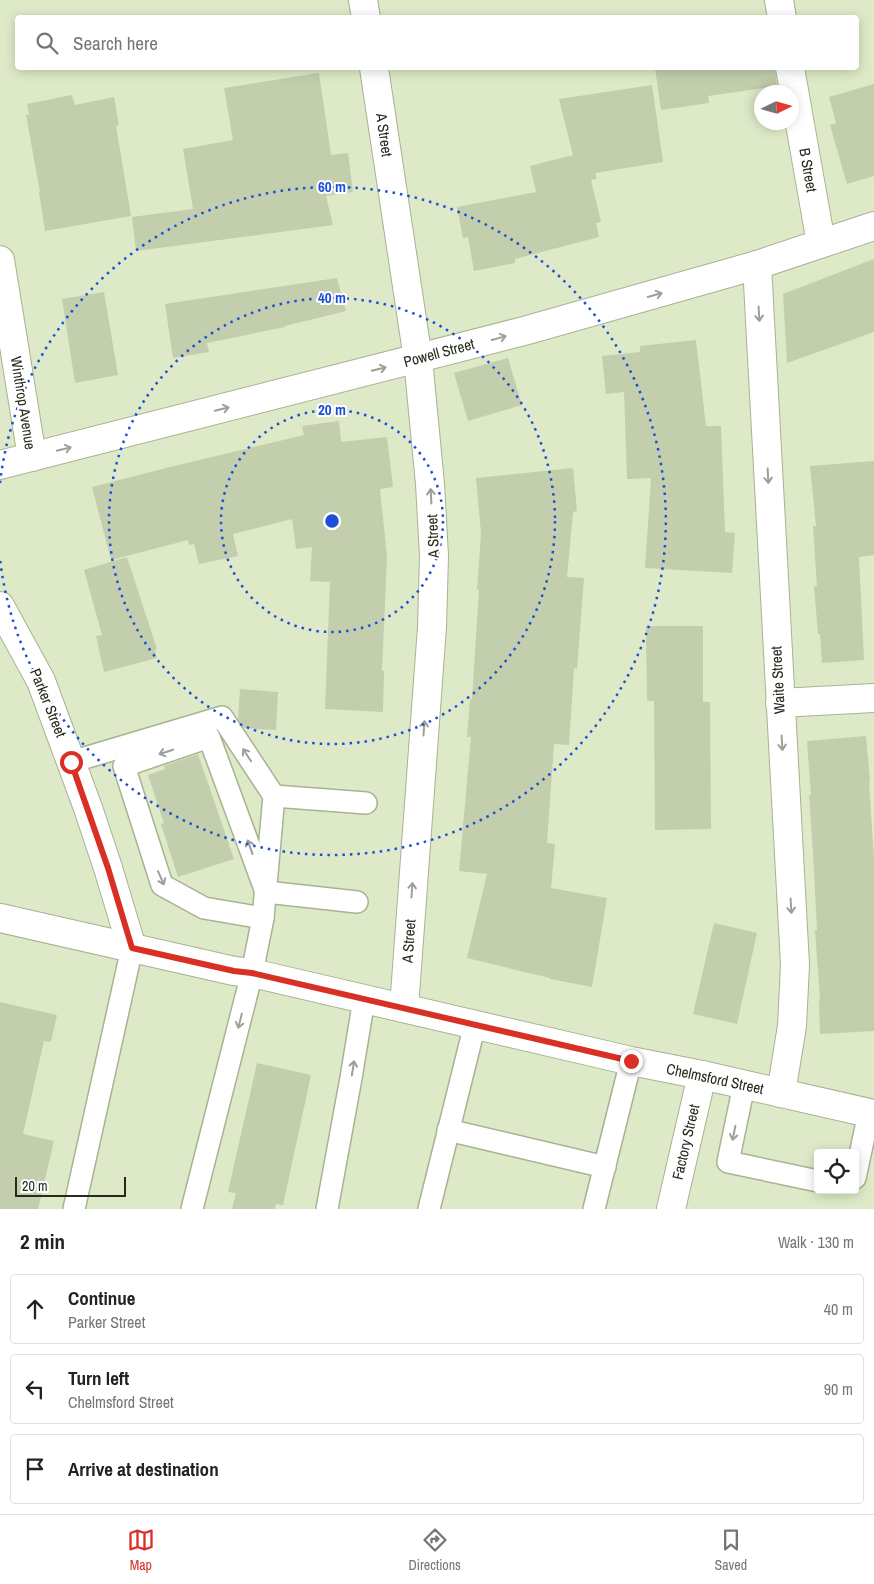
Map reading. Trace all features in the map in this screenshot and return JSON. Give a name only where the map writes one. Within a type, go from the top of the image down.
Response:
[{"type":"street","points":[[363,0],[366,15]]},
{"type":"street","points":[[779,0],[782,15]]},
{"type":"street","name":"A Street","points":[[374,70],[418,359],[430,484],[434,556],[432,627],[404,1008]]},
{"type":"street","name":"B Street","points":[[790,70],[821,243]]},
{"type":"street","name":"Powell Street","points":[[0,465],[418,359],[590,313],[757,265],[874,226]]},
{"type":"street","name":"Winthrop Avenue","points":[[0,260],[32,458]]},
{"type":"street","name":"Waite Street","points":[[757,265],[795,965],[792,1026],[781,1093]]},
{"type":"street","name":"Parker Street","points":[[0,606],[41,681],[108,868],[132,948]]},
{"type":"street","points":[[780,703],[874,698]]},
{"type":"street","name":"Chelmsford Street","points":[[0,918],[234,971],[252,973],[631,1061],[871,1113]]},
{"type":"street","name":"Factory Street","points":[[671,1209],[702,1075]]},
{"type":"lane","points":[[71,762],[222,717],[274,796],[263,918],[252,973],[192,1209]]},
{"type":"lane","points":[[263,918],[204,908],[162,885],[124,766],[209,738],[266,892]]},
{"type":"lane","points":[[274,796],[366,804]]},
{"type":"lane","points":[[266,892],[357,902]]},
{"type":"lane","points":[[74,1209],[132,948]]},
{"type":"lane","points":[[327,1209],[364,999]]},
{"type":"lane","points":[[429,1209],[475,1024]]},
{"type":"lane","points":[[594,1209],[631,1061]]},
{"type":"lane","points":[[744,1085],[728,1162],[814,1180]]},
{"type":"lane","points":[[859,1162],[871,1113]]},
{"type":"lane","points":[[448,1130],[605,1167]]},
{"type":"building","points":[[655,70],[775,70],[777,85],[754,85],[754,89],[708,96],[709,103],[661,110]]},
{"type":"building","points":[[319,73],[331,155],[348,153],[353,192],[326,196],[333,225],[136,251],[132,217],[193,209],[183,149],[233,140],[224,88]]},
{"type":"building","points":[[874,84],[874,176],[847,184],[830,125],[836,123],[829,97]]},
{"type":"building","points":[[652,85],[663,162],[595,173],[597,179],[591,180],[601,222],[596,223],[599,237],[515,259],[515,263],[474,271],[468,237],[463,238],[457,207],[536,192],[530,166],[573,155],[559,99]]},
{"type":"building","points":[[72,95],[75,105],[114,97],[119,125],[116,126],[131,216],[45,231],[26,115],[29,115],[27,104]]},
{"type":"building","points":[[874,259],[874,332],[787,363],[783,294]]},
{"type":"building","points":[[337,278],[346,311],[285,327],[207,343],[209,352],[173,358],[165,304]]},
{"type":"building","points":[[104,292],[118,375],[75,383],[62,299]]},
{"type":"building","points":[[696,340],[706,426],[721,426],[725,532],[735,533],[732,573],[645,568],[651,478],[627,479],[624,392],[606,394],[602,356],[640,352],[640,346]]},
{"type":"building","points":[[508,358],[522,405],[468,421],[454,373]]},
{"type":"building","points":[[339,421],[341,442],[387,437],[393,487],[380,489],[387,557],[382,671],[384,671],[383,712],[325,709],[330,582],[310,581],[312,547],[296,549],[292,519],[233,534],[238,556],[199,564],[194,544],[189,545],[188,540],[111,560],[92,487],[304,435],[302,426]]},
{"type":"building","points":[[874,461],[874,555],[859,557],[864,660],[822,663],[814,586],[817,586],[813,526],[816,526],[810,466]]},
{"type":"building","points":[[573,468],[577,511],[573,512],[567,577],[584,578],[577,669],[574,668],[569,745],[554,744],[547,843],[555,844],[551,888],[607,898],[592,987],[550,979],[467,958],[487,874],[459,871],[471,737],[467,737],[470,699],[472,699],[479,590],[477,590],[481,533],[476,478]]},
{"type":"building","points":[[127,557],[157,649],[155,650],[157,658],[104,672],[96,636],[102,635],[84,570]]},
{"type":"building","points":[[646,626],[703,626],[703,702],[710,702],[711,829],[655,830],[654,701],[647,701]]},
{"type":"building","points":[[240,689],[278,692],[276,730],[244,728],[238,719]]},
{"type":"building","points":[[866,736],[874,858],[874,1031],[820,1034],[820,999],[815,930],[817,930],[807,741]]},
{"type":"building","points":[[198,754],[234,859],[178,877],[161,824],[164,823],[148,775],[165,769],[164,766]]},
{"type":"building","points":[[714,923],[757,933],[737,1024],[693,1014]]},
{"type":"building","points":[[0,1002],[57,1015],[51,1042],[44,1041],[23,1134],[54,1141],[38,1209],[0,1209]]},
{"type":"building","points":[[257,1063],[311,1075],[283,1205],[276,1204],[275,1209],[232,1209],[236,1193],[228,1192]]},
{"type":"route","points":[[71,762],[108,868],[132,948],[234,971],[252,973],[631,1061]]}]
